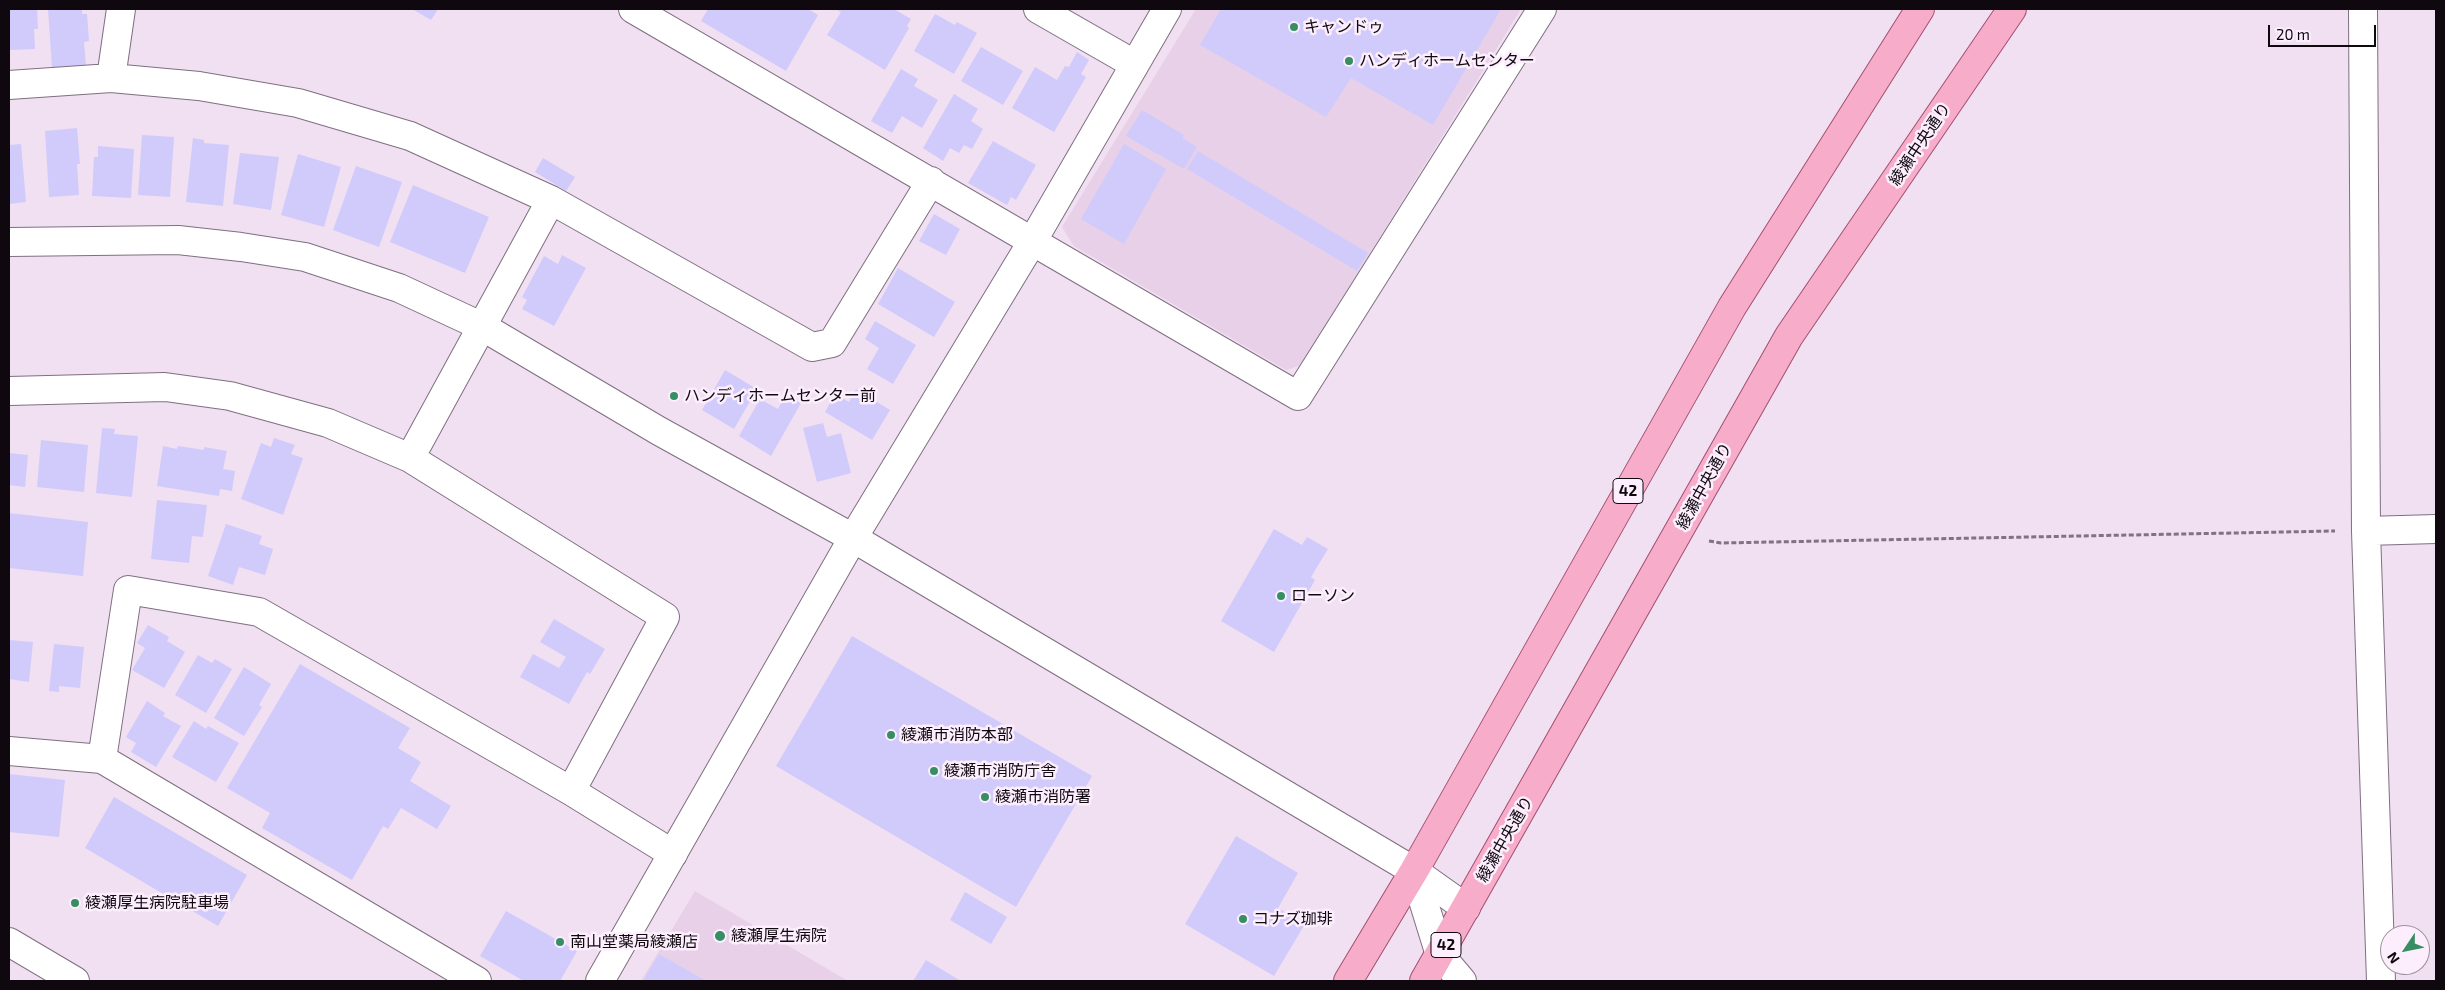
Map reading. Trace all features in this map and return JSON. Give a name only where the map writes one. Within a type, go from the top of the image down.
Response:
[{"type":"main road","name":"42","points":[[1348,981],[1414,871],[1732,306],[1920,9]]},
{"type":"main road","name":"綾瀬中央通り","points":[[1424,981],[1500,850],[1789,336],[2012,9]]},
{"type":"street","points":[[110,78],[121,9]]},
{"type":"street","points":[[633,9],[1298,396],[1542,9]]},
{"type":"street","points":[[1038,9],[1134,64]]},
{"type":"street","points":[[600,981],[853,538],[1032,242],[1166,9]]},
{"type":"street","points":[[2364,9],[2366,531],[2381,981]]},
{"type":"street","points":[[9,86],[110,78],[199,86],[298,103],[410,136],[551,200],[812,348],[832,343],[931,181]]},
{"type":"street","points":[[410,458],[551,200]]},
{"type":"street","points":[[9,242],[178,240],[305,257],[399,288],[483,327],[659,431],[853,538],[1414,871],[1466,908]]},
{"type":"street","points":[[9,391],[165,387],[230,396],[328,423],[410,458],[664,617],[571,791]]},
{"type":"street","points":[[2366,531],[2436,529]]},
{"type":"street","points":[[102,759],[128,590],[259,612],[571,791],[673,854]]},
{"type":"street","points":[[9,751],[102,759],[477,981]]},
{"type":"street","points":[[1414,871],[1440,955],[1462,981]]},
{"type":"street","points":[[9,942],[75,981]]},
{"type":"path","points":[[1676,535],[1721,544],[2366,531]]},
{"type":"shaded area","points":[[1196,9],[1521,9],[1301,365],[1286,370],[1074,246],[1062,227]]},
{"type":"shaded area","name":"綾瀬厚生病院","points":[[695,891],[848,981],[641,981]]},
{"type":"building","points":[[9,9],[37,9],[38,29],[34,29],[35,49],[9,50]]},
{"type":"building","points":[[48,9],[82,9],[82,14],[87,14],[89,41],[84,42],[86,66],[52,68]]},
{"type":"building","points":[[412,9],[438,9],[431,20]]},
{"type":"building","points":[[708,9],[808,9],[818,15],[786,71],[701,21]]},
{"type":"building","points":[[835,9],[894,9],[911,19],[907,26],[909,28],[885,70],[827,35],[841,12]]},
{"type":"building","name":"ハンディホームセンター","points":[[1221,9],[1501,9],[1433,125],[1351,78],[1326,117],[1200,45]]},
{"type":"building","points":[[935,14],[955,25],[957,22],[977,33],[954,74],[914,51]]},
{"type":"building","points":[[981,47],[1023,71],[1003,105],[961,81]]},
{"type":"building","points":[[1077,52],[1089,60],[1081,74],[1086,77],[1054,132],[1012,108],[1035,67],[1057,80],[1065,66],[1069,67]]},
{"type":"building","points":[[901,69],[918,79],[914,86],[938,100],[922,128],[902,116],[892,133],[871,121]]},
{"type":"building","points":[[954,94],[978,109],[971,121],[983,129],[972,149],[964,145],[959,153],[950,148],[943,161],[923,148]]},
{"type":"building","points":[[1142,110],[1184,135],[1182,138],[1197,147],[1184,169],[1126,136]]},
{"type":"building","points":[[77,128],[80,164],[77,164],[79,195],[49,197],[45,131]]},
{"type":"building","points":[[142,135],[174,137],[170,197],[138,195]]},
{"type":"building","points":[[193,138],[204,140],[204,143],[229,145],[223,206],[186,202]]},
{"type":"building","points":[[993,141],[1036,165],[1016,200],[1011,197],[1007,205],[968,183]]},
{"type":"building","points":[[21,144],[26,202],[9,204],[9,145]]},
{"type":"building","points":[[1124,144],[1166,169],[1124,244],[1081,219]]},
{"type":"building","points":[[98,146],[134,149],[131,198],[92,196],[94,157],[98,157]]},
{"type":"building","points":[[1198,151],[1368,253],[1357,271],[1187,169]]},
{"type":"building","points":[[240,153],[279,157],[271,210],[233,204]]},
{"type":"building","points":[[298,154],[341,167],[324,227],[281,215]]},
{"type":"building","points":[[543,158],[575,177],[566,191],[535,172]]},
{"type":"building","points":[[356,166],[402,182],[379,247],[333,230]]},
{"type":"building","points":[[413,185],[489,217],[465,273],[390,242]]},
{"type":"building","points":[[934,214],[960,229],[946,255],[919,241]]},
{"type":"building","points":[[562,255],[586,268],[554,326],[522,309],[527,300],[522,297],[544,256],[558,264]]},
{"type":"building","points":[[898,268],[955,302],[934,337],[878,304]]},
{"type":"building","points":[[875,321],[916,345],[893,384],[867,369],[879,348],[865,339]]},
{"type":"building","points":[[725,370],[757,389],[734,429],[702,410]]},
{"type":"building","points":[[856,389],[890,410],[872,440],[825,412],[835,394],[849,402]]},
{"type":"building","points":[[786,394],[801,403],[771,456],[739,436],[760,399],[778,409]]},
{"type":"building","points":[[823,423],[827,437],[841,433],[851,473],[817,482],[803,428]]},
{"type":"building","points":[[102,428],[115,429],[114,434],[138,436],[132,497],[96,493]]},
{"type":"building","points":[[274,438],[295,445],[291,454],[303,458],[283,515],[241,499],[261,443],[271,447]]},
{"type":"building","points":[[41,440],[88,445],[84,492],[37,487]]},
{"type":"building","points":[[163,446],[177,449],[178,446],[204,450],[204,447],[227,451],[223,469],[235,471],[232,491],[220,489],[219,496],[157,486]]},
{"type":"building","points":[[9,453],[28,455],[25,487],[9,485]]},
{"type":"building","points":[[157,500],[207,505],[203,537],[192,536],[189,563],[151,559]]},
{"type":"building","points":[[9,513],[88,522],[83,576],[9,568]]},
{"type":"building","points":[[226,524],[262,536],[259,544],[273,549],[265,575],[239,567],[233,585],[208,576]]},
{"type":"building","points":[[1274,529],[1302,545],[1307,537],[1328,549],[1311,577],[1315,580],[1274,652],[1221,621]]},
{"type":"building","points":[[554,619],[605,649],[590,674],[587,672],[569,704],[520,677],[533,654],[559,668],[566,657],[540,642]]},
{"type":"building","points":[[148,625],[169,637],[167,641],[185,652],[164,688],[132,670],[145,648],[137,643]]},
{"type":"building","name":"綾瀬市消防庁舎","points":[[852,636],[1092,776],[1016,907],[776,766]]},
{"type":"building","points":[[9,640],[33,642],[29,682],[9,679]]},
{"type":"building","points":[[54,644],[84,647],[80,688],[59,686],[59,692],[49,691]]},
{"type":"building","points":[[198,655],[212,663],[215,659],[232,669],[206,713],[175,695]]},
{"type":"building","points":[[300,664],[410,728],[398,748],[421,762],[410,781],[451,806],[437,829],[401,808],[388,829],[383,826],[352,880],[262,828],[270,813],[227,788]]},
{"type":"building","points":[[244,667],[271,684],[259,705],[262,707],[244,736],[214,718]]},
{"type":"building","points":[[147,701],[165,713],[163,716],[181,726],[156,767],[131,752],[136,743],[126,737]]},
{"type":"building","points":[[194,721],[206,729],[208,726],[239,743],[216,782],[172,757]]},
{"type":"building","points":[[9,774],[65,780],[59,837],[9,832]]},
{"type":"building","points":[[114,797],[247,875],[218,926],[85,848]]},
{"type":"building","points":[[1236,836],[1298,873],[1278,908],[1305,924],[1274,976],[1185,924]]},
{"type":"building","points":[[965,892],[1007,917],[991,944],[950,920]]},
{"type":"building","points":[[506,911],[577,951],[560,981],[524,981],[480,956]]},
{"type":"building","points":[[659,954],[706,981],[643,981]]},
{"type":"building","points":[[926,960],[961,981],[913,981]]},
{"type":"place","name":"キャンドゥ","points":[[1294,27]]},
{"type":"place","name":"ハンディホームセンター","points":[[1349,61]]},
{"type":"place","name":"ハンディホームセンター前","points":[[674,396]]},
{"type":"place","name":"ローソン","points":[[1281,596]]},
{"type":"place","name":"綾瀬市消防本部","points":[[891,735]]},
{"type":"place","name":"綾瀬市消防庁舎","points":[[934,771]]},
{"type":"place","name":"綾瀬市消防署","points":[[985,797]]},
{"type":"place","name":"綾瀬厚生病院駐車場","points":[[75,903]]},
{"type":"place","name":"コナズ珈琲","points":[[1243,919]]},
{"type":"place","name":"綾瀬厚生病院","points":[[720,936]]},
{"type":"place","name":"南山堂薬局綾瀬店","points":[[560,942]]}]
